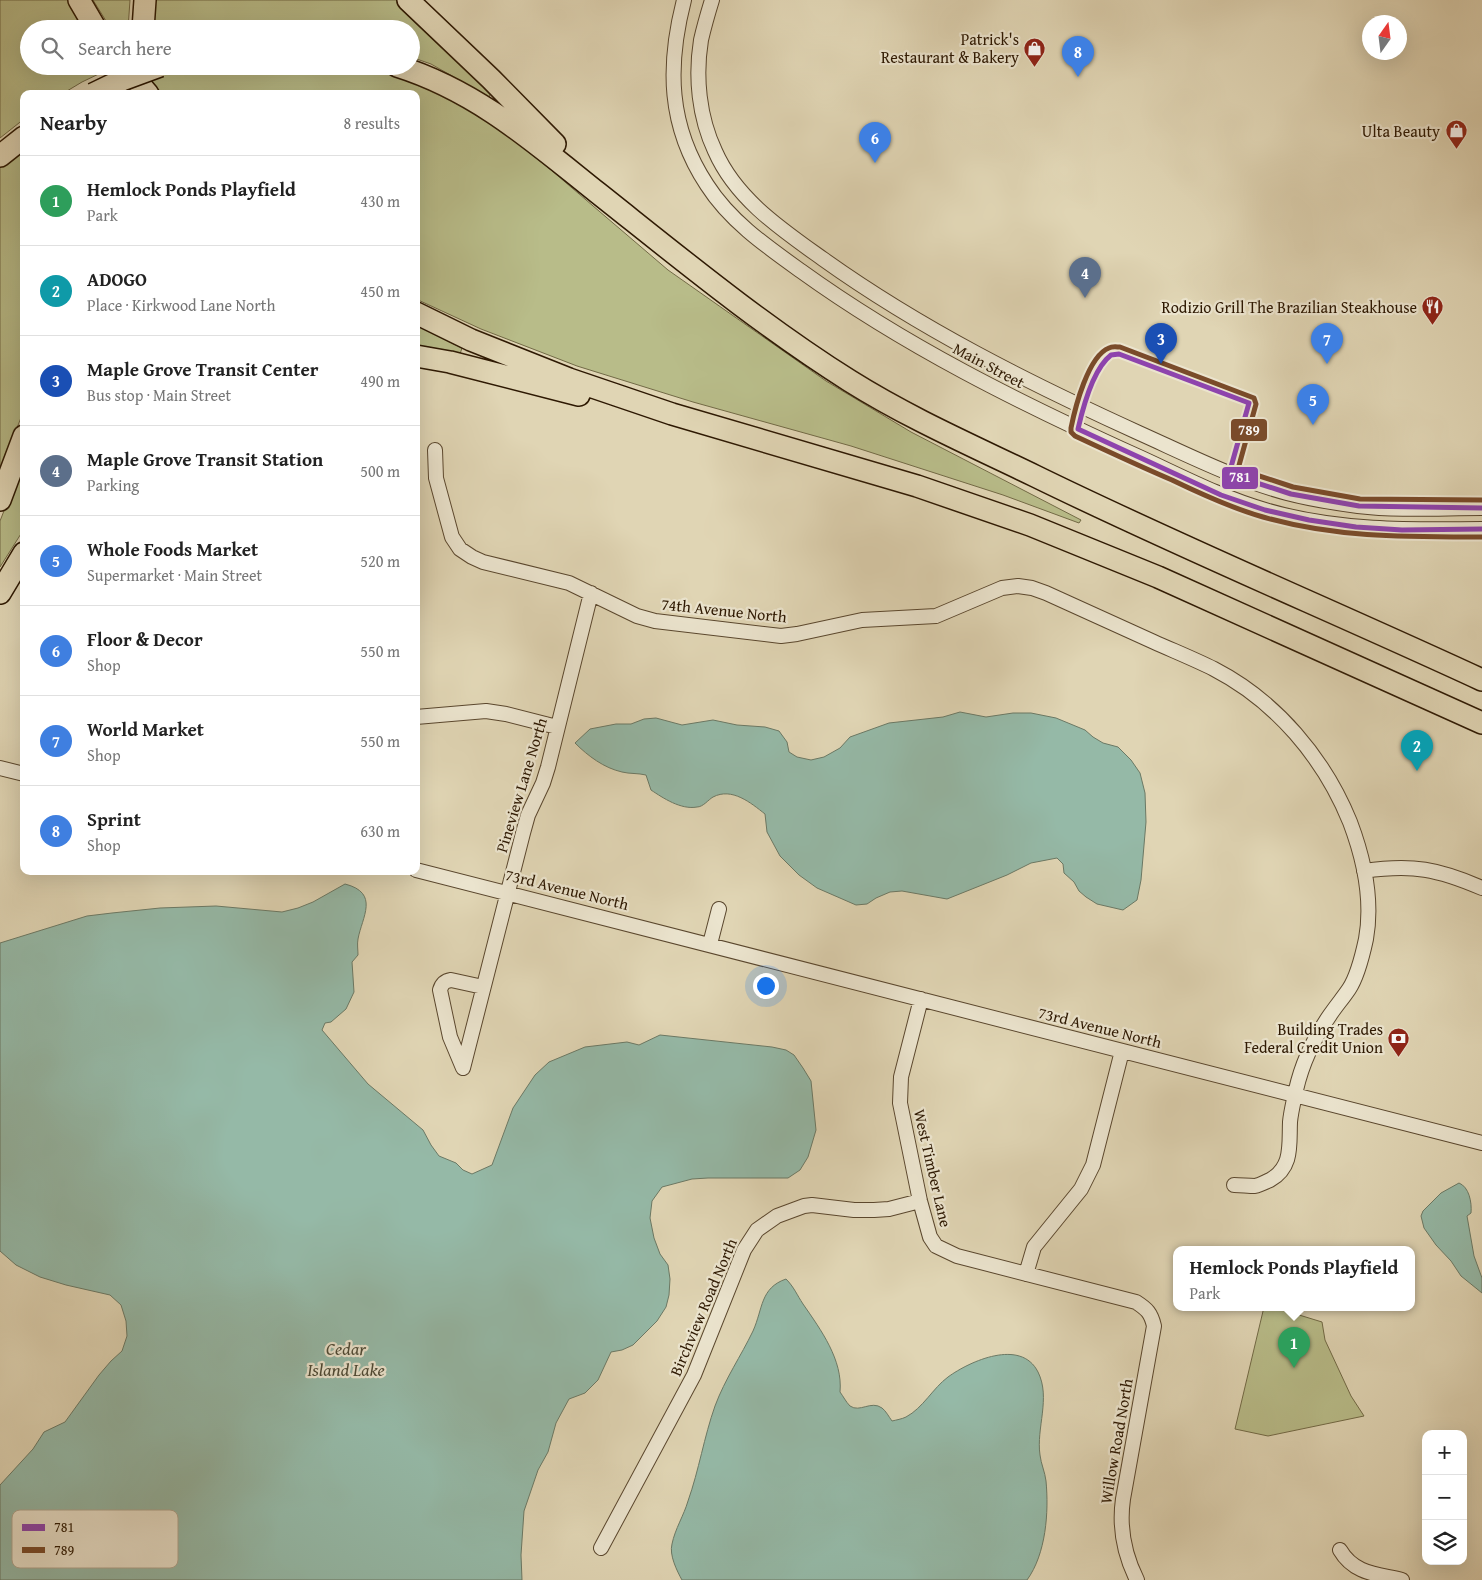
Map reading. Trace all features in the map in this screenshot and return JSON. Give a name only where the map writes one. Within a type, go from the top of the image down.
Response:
[{"type":"highway","points":[[79,0],[91,20]]},
{"type":"highway","points":[[144,20],[145,0]]},
{"type":"highway","points":[[408,0],[491,79],[551,140],[700,274]]},
{"type":"highway","points":[[132,75],[145,90]]},
{"type":"highway","points":[[101,90],[136,75]]},
{"type":"highway","points":[[136,90],[138,75]]},
{"type":"highway","points":[[420,75],[449,86],[489,109],[529,138],[755,317],[852,382],[931,426],[1098,507],[1480,679]]},
{"type":"highway","points":[[0,156],[20,140]]},
{"type":"highway","points":[[420,315],[471,340],[524,362],[672,414],[926,489],[1004,515],[1158,577],[1482,723]]},
{"type":"highway","points":[[420,357],[450,362],[746,435]]},
{"type":"highway","points":[[0,500],[20,447]]},
{"type":"highway","points":[[0,594],[20,560]]},
{"type":"street","name":"Main Street","points":[[684,0],[673,58],[673,94],[685,141],[694,163],[718,201],[735,219],[770,248],[845,301],[932,354],[1018,400],[1222,495],[1265,510],[1309,520],[1356,527],[1402,530],[1482,529]]},
{"type":"street","name":"Main Street","points":[[712,0],[701,39],[699,86],[707,130],[715,152],[738,190],[755,207],[855,282],[938,332],[1024,379],[1229,474],[1290,494],[1359,506],[1482,508]]},
{"type":"street","name":"74th Avenue North","points":[[435,450],[436,478],[452,537],[460,549],[483,562],[569,583],[637,616],[655,621],[689,626],[780,636],[862,620],[936,616],[1002,588],[1018,586],[1046,593],[1215,670],[1254,694],[1305,744],[1327,775],[1343,804],[1355,836],[1364,871],[1368,910],[1366,937],[1350,988],[1329,1016],[1301,1069],[1290,1121],[1289,1156],[1284,1167],[1275,1177],[1256,1186],[1234,1185]]},
{"type":"street","name":"Pineview Lane North","points":[[484,988],[451,980],[442,984],[440,990],[450,1037],[463,1068],[484,988],[509,892],[523,833],[528,815],[543,783],[591,593]]},
{"type":"street","points":[[420,717],[486,711],[557,726]]},
{"type":"street","points":[[0,768],[20,773]]},
{"type":"street","points":[[1364,871],[1386,868],[1420,868],[1440,872],[1482,888]]},
{"type":"street","name":"73rd Avenue North","points":[[420,871],[509,892],[1482,1143]]},
{"type":"street","points":[[710,944],[718,909]]},
{"type":"street","name":"West Timber Lane","points":[[921,999],[901,1077],[899,1094],[901,1113],[920,1201],[930,1237],[936,1246],[957,1256],[1136,1302],[1146,1308]]},
{"type":"street","points":[[1026,1274],[1034,1247],[1080,1188],[1092,1165],[1122,1050]]},
{"type":"street","name":"Birchview Road North","points":[[601,1548],[694,1375],[744,1250],[757,1230],[777,1216],[804,1206],[874,1210],[889,1209],[920,1201]]},
{"type":"street","name":"Willow Road North","points":[[1137,1580],[1126,1554],[1121,1522],[1123,1499],[1154,1326],[1151,1315],[1146,1308]]},
{"type":"street","points":[[1340,1550],[1352,1566],[1402,1580]]},
{"type":"shaded area","points":[[0,0],[69,0],[81,20],[20,20],[20,75],[97,75],[69,90],[20,90],[20,122],[0,138]]},
{"type":"shaded area","points":[[93,0],[130,0],[129,20],[105,20]]},
{"type":"shaded area","points":[[149,0],[398,0],[418,20],[150,20]]},
{"type":"shaded area","points":[[420,22],[491,92],[489,97],[431,64],[420,60]]},
{"type":"shaded area","points":[[111,75],[119,75],[130,90],[123,90]]},
{"type":"shaded area","points":[[396,75],[444,94],[483,116],[551,170],[668,270],[826,381],[911,432],[1081,520],[1079,523],[1003,495],[851,446],[693,402],[577,366],[481,329],[420,301],[420,90],[158,90],[146,76]]},
{"type":"shaded area","points":[[20,149],[20,420],[0,471],[0,166]]},
{"type":"shaded area","points":[[420,327],[462,348],[460,354],[420,348]]},
{"type":"shaded area","points":[[20,470],[20,535],[0,567],[0,521]]},
{"type":"shaded area","points":[[1263,1311],[1286,1311],[1322,1322],[1325,1340],[1351,1396],[1364,1416],[1268,1436],[1235,1429]]},
{"type":"water","points":[[960,712],[986,717],[1013,713],[1031,713],[1056,718],[1085,730],[1103,743],[1118,747],[1131,760],[1140,773],[1145,793],[1146,822],[1141,880],[1137,900],[1123,910],[1097,904],[1079,891],[1074,882],[1064,873],[1063,864],[1057,858],[1031,863],[1007,875],[947,899],[902,891],[890,892],[867,904],[856,905],[817,888],[799,875],[780,856],[767,832],[765,814],[747,801],[734,795],[720,794],[699,807],[679,805],[651,790],[646,775],[625,773],[609,768],[591,757],[575,743],[590,729],[616,724],[631,724],[644,719],[656,718],[682,725],[713,720],[737,725],[765,727],[779,731],[787,742],[789,752],[797,757],[811,760],[824,757],[840,748],[850,737],[889,723],[943,717]]},
{"type":"water","name":"Cedar Island Lake","points":[[345,884],[356,888],[366,900],[365,914],[358,941],[358,955],[352,962],[354,992],[346,1009],[331,1022],[325,1023],[322,1030],[368,1084],[423,1130],[439,1156],[456,1163],[463,1170],[472,1174],[492,1165],[513,1108],[535,1075],[549,1062],[585,1047],[627,1042],[639,1045],[660,1035],[772,1047],[786,1050],[794,1055],[811,1081],[816,1130],[808,1157],[800,1170],[788,1178],[692,1179],[662,1187],[652,1201],[650,1218],[654,1238],[660,1254],[668,1265],[670,1279],[666,1307],[657,1321],[633,1345],[611,1352],[598,1380],[585,1393],[569,1399],[556,1423],[548,1452],[538,1470],[524,1511],[521,1555],[522,1580],[0,1580],[0,1485],[33,1449],[44,1432],[65,1422],[99,1375],[122,1351],[127,1336],[126,1321],[121,1305],[110,1295],[40,1277],[16,1265],[0,1251],[0,943],[87,916],[160,908],[216,906],[282,912],[313,902]]},
{"type":"water","points":[[1459,1183],[1467,1191],[1471,1204],[1471,1213],[1467,1216],[1474,1256],[1482,1278],[1482,1293],[1461,1276],[1451,1261],[1436,1245],[1424,1228],[1421,1216],[1423,1211],[1441,1193]]},
{"type":"water","points":[[786,1279],[817,1324],[829,1346],[838,1368],[840,1392],[847,1403],[854,1408],[878,1406],[883,1409],[892,1421],[904,1418],[912,1413],[948,1377],[982,1359],[1008,1354],[1020,1356],[1030,1362],[1038,1372],[1042,1382],[1043,1403],[1039,1445],[1046,1481],[1047,1506],[1042,1545],[1033,1570],[1027,1580],[682,1580],[676,1568],[671,1548],[692,1489],[715,1406],[723,1386],[753,1331],[767,1294],[771,1288]]},
{"type":"transit line","name":"789","points":[[1482,500],[1360,499],[1293,487],[1238,469],[1256,404],[1254,398],[1120,347],[1109,348],[1095,361],[1084,384],[1071,428],[1071,432],[1075,436],[1111,453],[1216,500],[1263,517],[1290,524],[1345,533],[1482,537]]},
{"type":"transit line","name":"781","points":[[1482,508],[1359,506],[1291,494],[1229,474],[1249,403],[1119,354],[1111,355],[1099,369],[1086,400],[1078,429],[1221,495],[1265,510],[1309,520],[1356,527],[1402,530],[1482,529]]},
{"type":"place","name":"Patrick's Restaurant & Bakery","points":[[1035,67]]},
{"type":"place","name":"Sprint","points":[[1078,77]]},
{"type":"place","name":"Ulta Beauty","points":[[1456,150]]},
{"type":"place","name":"Floor & Decor","points":[[875,163]]},
{"type":"place","name":"Maple Grove Transit Station","points":[[1085,298]]},
{"type":"place","name":"Rodizio Grill The Brazilian Steakhouse","points":[[1433,326]]},
{"type":"place","name":"Maple Grove Transit Center","points":[[1161,364]]},
{"type":"place","name":"World Market","points":[[1327,364]]},
{"type":"place","name":"Whole Foods Market","points":[[1313,425]]},
{"type":"place","name":"ADOGO","points":[[1417,771]]},
{"type":"place","name":"Building Trades Federal Credit Union","points":[[1399,1057]]},
{"type":"place","name":"Hemlock Ponds Playfield","points":[[1294,1368]]}]
